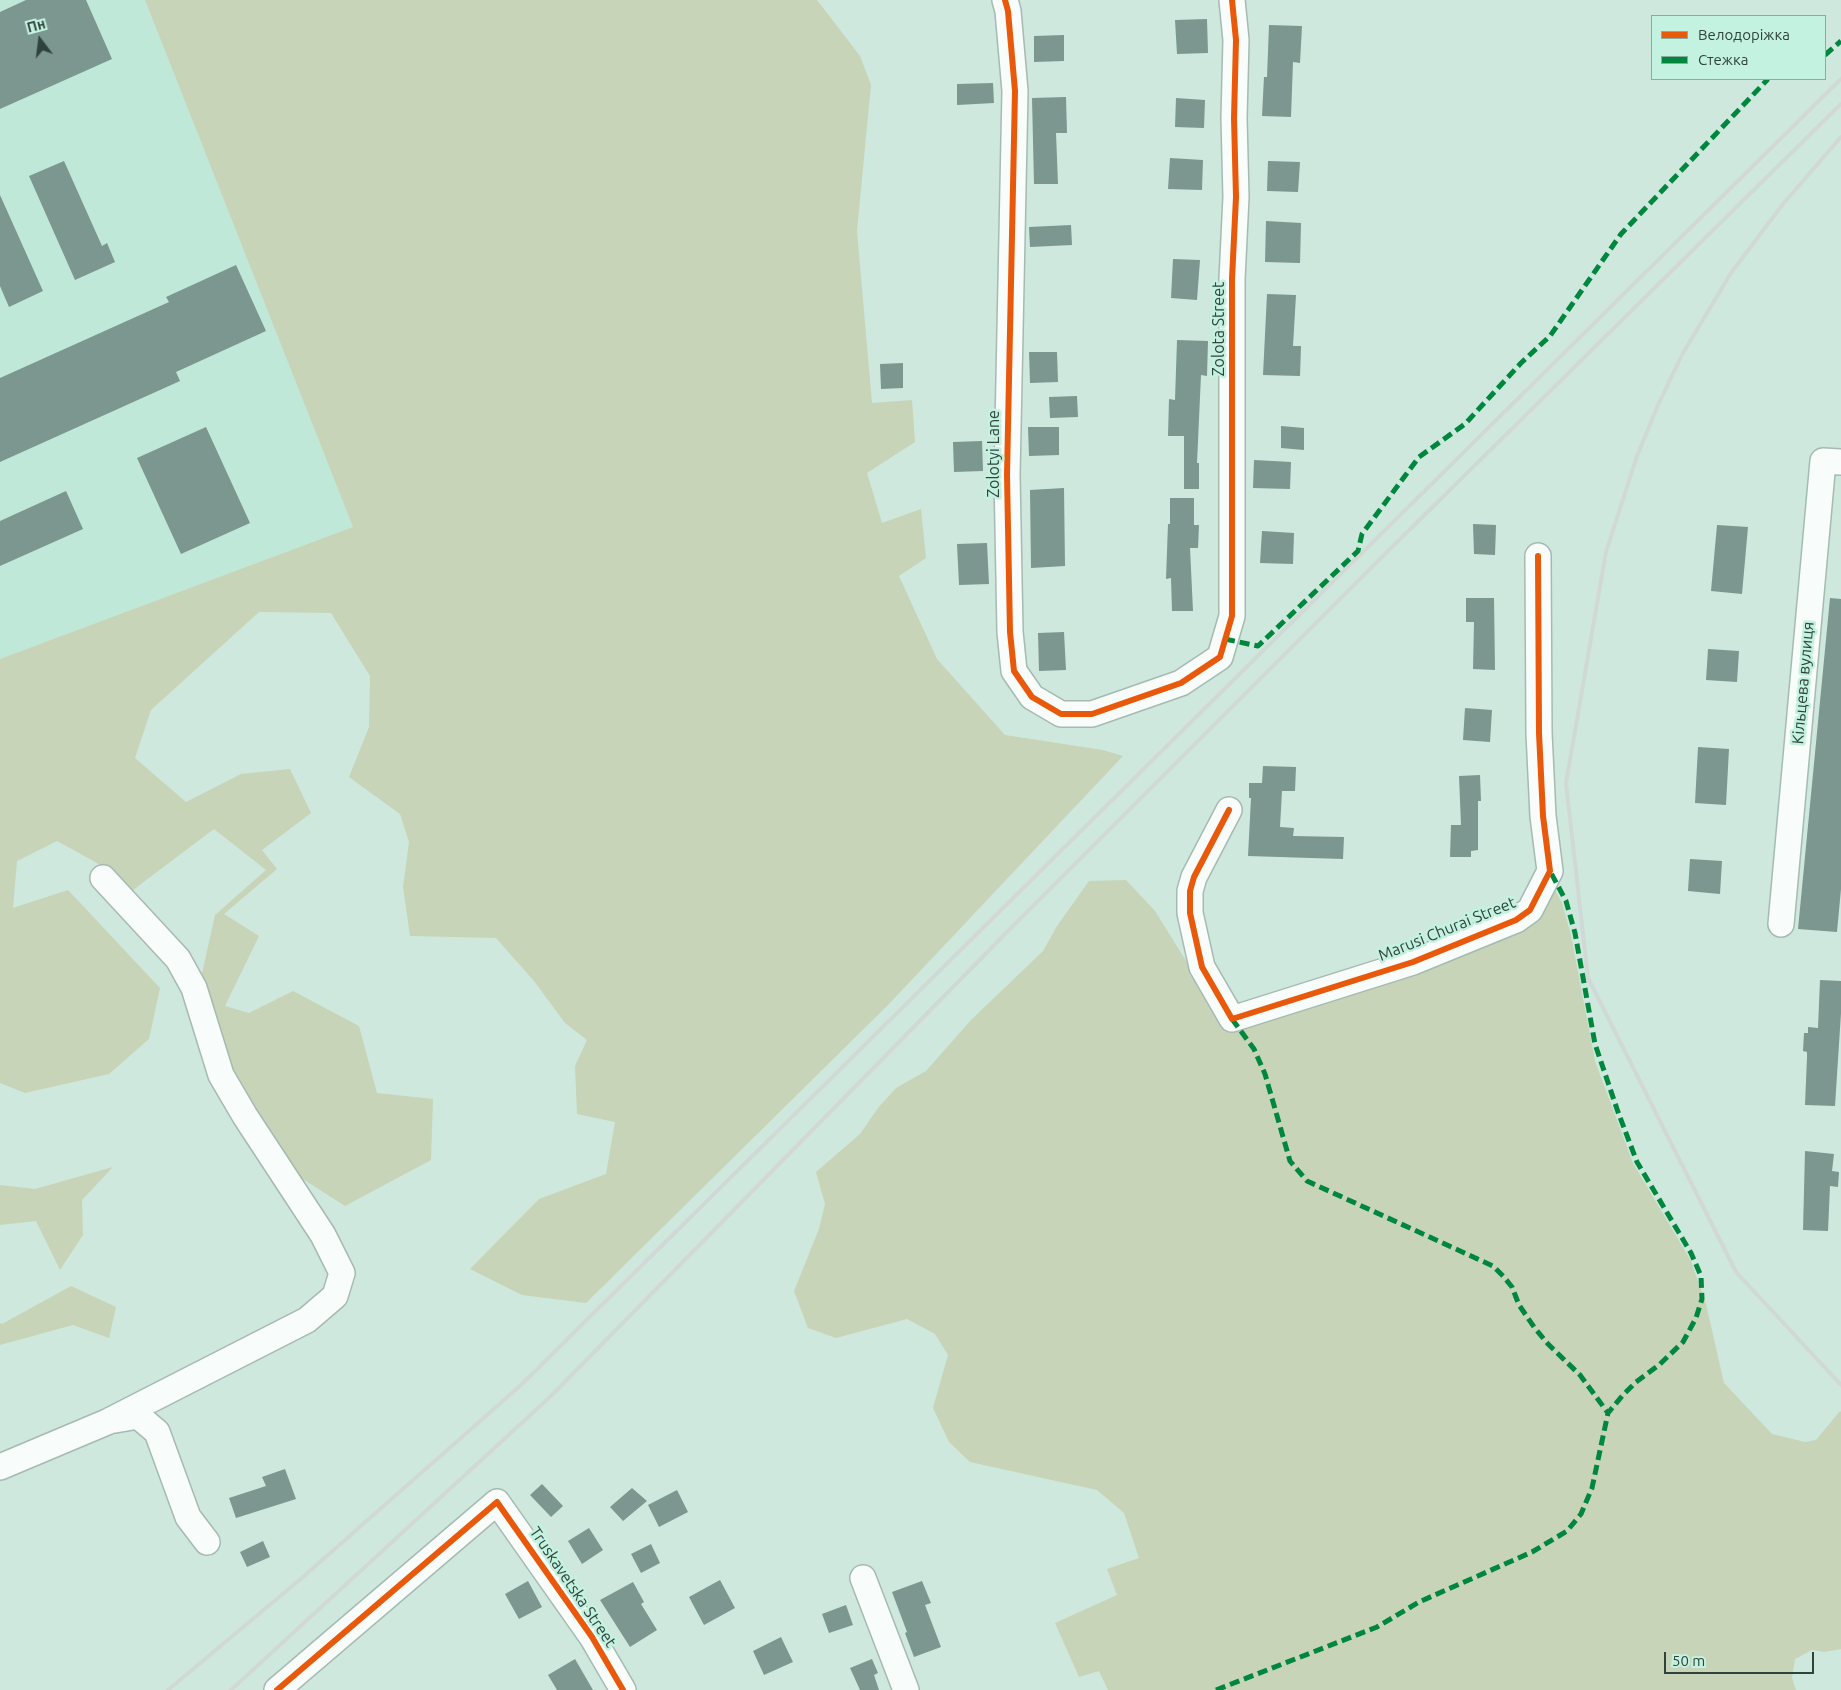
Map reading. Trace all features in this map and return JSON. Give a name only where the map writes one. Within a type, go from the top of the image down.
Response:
[{"type":"street","name":"Zolotyi Lane","points":[[1005,0],[1008,11],[1015,91],[1007,475],[1010,632],[1014,671],[1032,697],[1061,714],[1092,714],[1181,683],[1220,656]]},
{"type":"street","name":"Zolota Street","points":[[1220,656],[1232,616],[1232,279],[1236,197],[1234,118],[1236,40],[1232,0]]},
{"type":"street","name":"Кільцева вулиця","points":[[1780,924],[1823,461],[1841,462]]},
{"type":"street","name":"Marusi Churai Street","points":[[1229,810],[1194,877],[1190,891],[1190,913],[1202,967],[1232,1019],[1413,962],[1516,920],[1530,910],[1550,871],[1543,816],[1539,733],[1538,556]]},
{"type":"street","points":[[0,1467],[107,1422],[306,1320],[335,1296],[342,1273],[322,1236],[221,1075],[194,988],[178,959],[103,878]]},
{"type":"street","points":[[107,1422],[138,1416],[157,1432],[188,1516],[207,1542]]},
{"type":"street","name":"Truskavetska Street","points":[[277,1690],[497,1502],[592,1637],[623,1690]]},
{"type":"street","points":[[864,1578],[906,1690]]},
{"type":"shaded area","points":[[0,0],[145,0],[353,527],[0,659]]},
{"type":"shaded area","points":[[145,0],[817,0],[860,56],[871,85],[857,231],[872,403],[912,400],[915,442],[867,473],[882,523],[921,509],[926,558],[899,576],[937,659],[1005,735],[1103,750],[1123,756],[888,1005],[586,1303],[522,1295],[470,1269],[539,1199],[606,1174],[615,1122],[577,1114],[575,1066],[587,1040],[565,1023],[534,981],[496,938],[410,936],[403,887],[409,842],[400,814],[349,777],[369,727],[370,676],[331,613],[259,612],[151,710],[135,758],[186,802],[241,774],[290,769],[311,813],[262,850],[277,869],[224,914],[259,936],[225,1006],[249,1013],[293,991],[359,1026],[377,1093],[433,1099],[431,1160],[345,1206],[295,1174],[220,1076],[197,996],[215,915],[266,870],[214,829],[133,890],[97,863],[57,841],[17,861],[13,908],[68,890],[160,988],[149,1039],[109,1074],[25,1093],[0,1083],[0,659],[353,527]]},
{"type":"shaded area","points":[[1126,880],[1155,911],[1226,1025],[1434,961],[1552,884],[1562,903],[1571,935],[1595,1061],[1633,1163],[1691,1261],[1706,1304],[1724,1383],[1772,1434],[1805,1442],[1816,1440],[1841,1412],[1841,1649],[1824,1652],[1812,1650],[1795,1659],[1792,1678],[1796,1690],[1108,1690],[1099,1671],[1079,1677],[1055,1623],[1117,1595],[1107,1569],[1139,1558],[1124,1513],[1097,1490],[970,1462],[949,1442],[933,1408],[948,1355],[935,1334],[907,1319],[836,1338],[808,1328],[794,1291],[819,1229],[825,1204],[816,1172],[860,1134],[878,1108],[896,1088],[926,1071],[971,1020],[1043,951],[1057,926],[1089,881]]},
{"type":"shaded area","points":[[113,1167],[82,1200],[83,1235],[60,1270],[36,1221],[0,1225],[0,1185],[35,1189]]},
{"type":"shaded area","points":[[71,1286],[116,1307],[109,1338],[73,1325],[0,1345],[0,1323],[2,1324]]},
{"type":"building","points":[[26,0],[86,0],[112,59],[0,109],[0,12]]},
{"type":"building","points":[[1207,19],[1208,53],[1177,54],[1175,20]]},
{"type":"building","points":[[1269,25],[1302,26],[1300,63],[1293,62],[1291,117],[1262,116],[1264,77],[1267,77]]},
{"type":"building","points":[[1064,35],[1064,61],[1034,62],[1034,36]]},
{"type":"building","points":[[993,83],[994,103],[957,105],[957,84]]},
{"type":"building","points":[[1066,97],[1067,133],[1056,133],[1058,184],[1034,184],[1032,98]]},
{"type":"building","points":[[1176,98],[1205,100],[1204,128],[1175,127]]},
{"type":"building","points":[[1170,158],[1203,160],[1202,190],[1168,189]]},
{"type":"building","points":[[64,161],[102,246],[107,243],[115,262],[75,280],[29,176]]},
{"type":"building","points":[[1268,161],[1300,162],[1298,192],[1267,191]]},
{"type":"building","points":[[0,195],[43,291],[9,307],[0,286]]},
{"type":"building","points":[[1266,221],[1301,223],[1300,263],[1265,262]]},
{"type":"building","points":[[1071,225],[1072,245],[1030,247],[1029,227]]},
{"type":"building","points":[[1173,259],[1200,260],[1197,300],[1171,298]]},
{"type":"building","points":[[236,265],[266,331],[176,372],[180,381],[0,462],[0,378],[169,302],[166,297]]},
{"type":"building","points":[[1267,294],[1296,295],[1293,346],[1301,346],[1300,376],[1263,375]]},
{"type":"building","points":[[1177,340],[1208,341],[1207,376],[1201,375],[1197,463],[1199,463],[1199,489],[1184,489],[1184,436],[1168,436],[1169,399],[1175,400]]},
{"type":"building","points":[[1029,352],[1057,352],[1058,382],[1030,383]]},
{"type":"building","points":[[903,363],[903,388],[881,389],[880,364]]},
{"type":"building","points":[[1077,396],[1078,417],[1050,418],[1049,397]]},
{"type":"building","points":[[1281,426],[1304,428],[1304,450],[1281,448]]},
{"type":"building","points":[[206,427],[250,523],[181,554],[137,458]]},
{"type":"building","points":[[1028,427],[1059,427],[1059,455],[1029,456]]},
{"type":"building","points":[[982,441],[983,471],[954,472],[953,442]]},
{"type":"building","points":[[1254,460],[1291,462],[1290,489],[1253,488]]},
{"type":"building","points":[[1064,488],[1065,566],[1031,568],[1030,490]]},
{"type":"building","points":[[66,491],[83,529],[0,566],[0,521]]},
{"type":"building","points":[[1170,498],[1194,498],[1194,525],[1199,525],[1198,548],[1190,548],[1193,611],[1172,611],[1171,578],[1166,579]]},
{"type":"building","points":[[1473,524],[1496,525],[1495,555],[1474,554]]},
{"type":"building","points":[[1717,525],[1748,527],[1742,594],[1711,591]]},
{"type":"building","points":[[1262,531],[1294,533],[1293,564],[1260,563]]},
{"type":"building","points":[[987,543],[989,584],[959,585],[957,544]]},
{"type":"building","points":[[1466,598],[1494,598],[1495,670],[1473,669],[1474,622],[1466,622]]},
{"type":"building","points":[[1830,598],[1841,599],[1841,889],[1837,932],[1798,929]]},
{"type":"building","points":[[1064,632],[1066,670],[1039,671],[1038,633]]},
{"type":"building","points":[[1708,649],[1739,651],[1737,682],[1706,680]]},
{"type":"building","points":[[1465,708],[1492,710],[1490,742],[1463,740]]},
{"type":"building","points":[[1698,747],[1729,749],[1726,805],[1695,803]]},
{"type":"building","points":[[1263,766],[1296,767],[1295,791],[1282,791],[1280,827],[1294,828],[1293,836],[1344,837],[1343,859],[1248,856],[1251,798],[1249,798],[1249,783],[1262,783]]},
{"type":"building","points":[[1480,775],[1481,801],[1478,801],[1478,850],[1471,851],[1471,857],[1450,857],[1451,825],[1461,825],[1459,776]]},
{"type":"building","points":[[1690,859],[1722,861],[1720,894],[1688,891]]},
{"type":"building","points":[[1820,980],[1841,981],[1841,1013],[1835,1106],[1805,1105],[1807,1052],[1803,1051],[1804,1033],[1808,1033],[1808,1027],[1818,1028]]},
{"type":"building","points":[[1805,1151],[1834,1154],[1832,1171],[1839,1172],[1838,1187],[1830,1186],[1828,1231],[1803,1230]]},
{"type":"building","points":[[285,1469],[296,1499],[236,1518],[229,1498],[266,1486],[262,1477]]},
{"type":"building","points":[[542,1484],[563,1506],[551,1517],[530,1495]]},
{"type":"building","points":[[632,1488],[647,1501],[623,1521],[610,1507]]},
{"type":"building","points":[[677,1490],[688,1512],[659,1527],[648,1505]]},
{"type":"building","points":[[589,1528],[603,1550],[582,1564],[568,1541]]},
{"type":"building","points":[[263,1541],[270,1557],[247,1567],[240,1552]]},
{"type":"building","points":[[651,1544],[660,1563],[641,1573],[631,1554]]},
{"type":"building","points":[[720,1580],[735,1608],[704,1625],[689,1597]]},
{"type":"building","points":[[528,1581],[542,1607],[519,1619],[505,1594]]},
{"type":"building","points":[[922,1581],[931,1603],[925,1605],[941,1647],[914,1657],[892,1592]]},
{"type":"building","points":[[633,1582],[644,1602],[641,1604],[657,1630],[630,1647],[600,1600]]},
{"type":"building","points":[[846,1605],[853,1625],[829,1633],[822,1614]]},
{"type":"building","points":[[781,1637],[793,1662],[764,1675],[753,1651]]},
{"type":"building","points":[[575,1659],[593,1690],[557,1690],[548,1675]]},
{"type":"building","points":[[872,1659],[878,1673],[874,1675],[879,1690],[860,1690],[850,1668]]},
{"type":"railway","points":[[168,1690],[303,1577],[521,1385],[1841,79]]},
{"type":"railway","points":[[231,1690],[551,1396],[1012,927],[1385,554],[1841,104]]},
{"type":"railway","points":[[1841,137],[1783,204],[1731,273],[1683,353],[1658,405],[1637,456],[1606,552],[1566,783],[1588,978],[1736,1272],[1841,1385]]},
{"type":"marked path","points":[[1826,54],[1841,41]]},
{"type":"marked path","points":[[1225,639],[1258,646],[1358,551],[1362,534],[1419,457],[1465,424],[1521,363],[1550,336],[1621,234],[1767,80]]},
{"type":"marked path","points":[[1216,1690],[1377,1627],[1419,1602],[1532,1552],[1567,1531],[1581,1514],[1592,1488],[1608,1413],[1636,1382],[1659,1365],[1683,1342],[1696,1318],[1702,1299],[1701,1276],[1691,1253],[1637,1162],[1618,1112],[1595,1044],[1575,933],[1566,901],[1550,871]]},
{"type":"marked path","points":[[1232,1019],[1254,1049],[1265,1074],[1290,1161],[1307,1181],[1493,1266],[1512,1287],[1519,1305],[1534,1327],[1548,1344],[1580,1375],[1608,1413]]},
{"type":"cycle path","points":[[1005,0],[1008,11],[1015,91],[1007,475],[1010,632],[1014,671],[1032,697],[1061,714],[1092,714],[1181,683],[1220,657],[1232,616],[1232,279],[1236,197],[1234,118],[1236,40],[1232,0]]},
{"type":"cycle path","points":[[1229,810],[1194,877],[1190,891],[1190,913],[1202,967],[1232,1019],[1413,962],[1516,920],[1530,910],[1550,871],[1543,816],[1539,733],[1538,556]]},
{"type":"cycle path","points":[[277,1690],[497,1502],[592,1637],[623,1690]]}]
